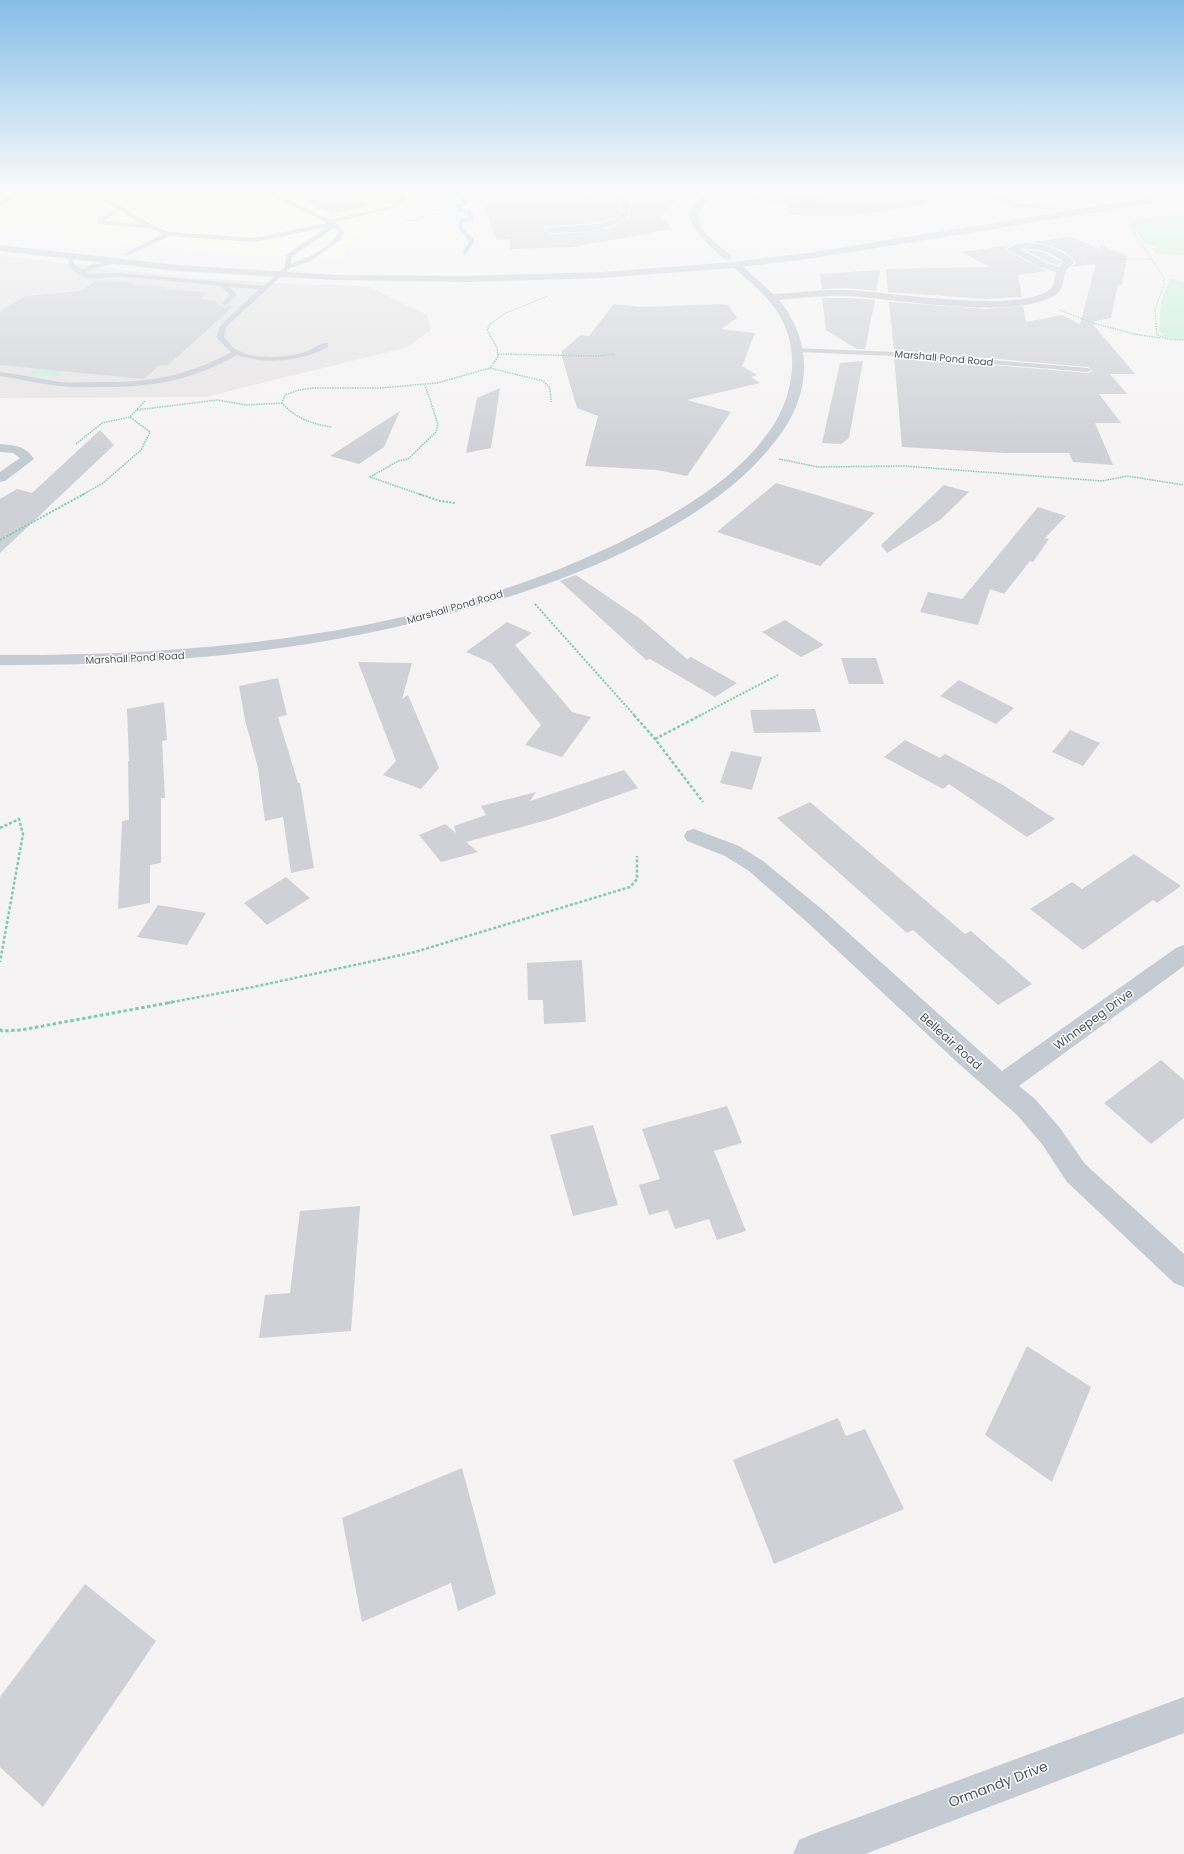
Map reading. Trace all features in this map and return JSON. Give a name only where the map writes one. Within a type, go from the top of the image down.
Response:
[{"type":"main road","points":[[345,278],[410,279],[542,278]]},
{"type":"street","name":"Marshall Pond Road","points":[[0,660],[99,661],[155,658],[269,646],[413,620],[481,601],[561,573],[605,555],[650,533],[714,493],[742,470],[771,439],[788,414],[797,386],[800,360],[798,350],[789,323],[781,310],[771,297],[749,278]]},
{"type":"street","points":[[771,297],[846,293],[985,304],[1012,303],[1041,298],[1049,294],[1060,284],[1060,278]]},
{"type":"street","points":[[0,448],[21,451],[25,454],[27,459],[0,478]]},
{"type":"street","name":"Belleair Road","points":[[694,836],[732,852],[756,866],[816,917],[1026,1107],[1051,1136],[1076,1173],[1184,1273]]},
{"type":"street","name":"Winnepeg Drive","points":[[1001,1085],[1184,954]]},
{"type":"street","name":"Ormandy Drive","points":[[813,1854],[1184,1715]]},
{"type":"lane","points":[[157,278],[220,282],[234,295],[225,304]]},
{"type":"lane","points":[[277,278],[252,298],[223,326],[220,337],[236,352],[268,358],[287,358],[313,353],[325,345]]},
{"type":"lane","points":[[223,285],[266,288]]},
{"type":"lane","name":"Marshall Pond Road","points":[[798,350],[895,354],[1088,370]]},
{"type":"lane","points":[[0,374],[61,384],[141,384],[163,382],[194,374],[236,352]]},
{"type":"path","points":[[1161,338],[1156,331],[1155,309],[1164,285],[1164,278]]},
{"type":"path","points":[[490,368],[498,357],[497,348],[487,330],[491,322],[506,313],[552,294]]},
{"type":"path","points":[[1056,309],[1116,329],[1147,336],[1184,340]]},
{"type":"path","points":[[498,354],[597,356],[615,354]]},
{"type":"path","points":[[282,403],[285,396],[299,390],[425,385],[490,368],[543,381],[550,388],[551,402]]},
{"type":"path","points":[[425,385],[438,424],[436,432],[408,459],[398,461],[370,477],[440,501],[455,504]]},
{"type":"path","points":[[76,444],[102,423],[130,417],[150,396]]},
{"type":"path","points":[[136,410],[217,400],[247,405],[282,403]]},
{"type":"path","points":[[282,403],[289,412],[299,418],[322,426],[331,427]]},
{"type":"path","points":[[0,540],[103,483],[141,450],[150,432],[130,417]]},
{"type":"path","points":[[778,459],[818,467],[904,466],[1039,475],[1092,481],[1127,476],[1184,485]]},
{"type":"path","points":[[533,601],[655,739],[703,802]]},
{"type":"path","points":[[655,739],[778,675]]},
{"type":"path","points":[[0,828],[19,819],[22,834],[0,962]]},
{"type":"path","points":[[0,1029],[2,1031],[21,1030],[238,989],[414,952],[630,887],[637,879],[637,856]]},
{"type":"shaded area","points":[[0,278],[191,278],[297,284],[368,286],[427,315],[431,330],[408,347],[206,397],[0,398]]},
{"type":"green space","points":[[1170,279],[1184,281],[1184,339],[1164,337],[1159,331],[1161,302]]},
{"type":"green space","points":[[55,354],[81,356],[56,376],[29,374]]},
{"type":"building","points":[[820,278],[879,278],[876,291],[846,288],[822,289]]},
{"type":"building","points":[[887,278],[1018,278],[1022,297],[986,299],[888,292]]},
{"type":"building","points":[[1092,278],[1123,278],[1122,285],[1118,284],[1111,318],[1091,322],[1135,374],[1110,374],[1127,394],[1099,394],[1121,423],[1095,423],[1113,465],[1073,462],[1069,453],[1004,453],[902,447],[894,357],[1088,373],[1093,371],[1088,367],[894,350],[889,302],[985,309],[1023,306],[1026,322],[1062,315],[1080,324]]},
{"type":"building","points":[[97,280],[135,283],[132,285],[168,287],[165,289],[208,292],[200,299],[218,301],[215,304],[225,308],[228,305],[234,306],[168,365],[160,365],[144,379],[0,365],[0,312],[25,296],[81,291]]},
{"type":"building","points":[[822,298],[875,300],[865,349],[857,349],[826,330]]},
{"type":"building","points":[[614,304],[641,307],[728,305],[737,318],[721,329],[755,333],[742,366],[757,375],[751,377],[760,383],[687,400],[731,412],[687,476],[657,470],[585,466],[598,416],[577,408],[562,357],[562,351],[581,335],[589,336]]},
{"type":"building","points":[[863,361],[849,438],[841,444],[822,443],[840,363]]},
{"type":"building","points":[[500,388],[491,448],[466,453],[477,398]]},
{"type":"building","points":[[400,411],[384,447],[359,464],[330,456]]},
{"type":"building","points":[[100,430],[114,445],[0,553],[0,499],[17,489],[32,493]]},
{"type":"building","points":[[776,483],[875,513],[820,566],[717,532]]},
{"type":"building","points":[[944,485],[969,492],[940,520],[887,553],[881,545]]},
{"type":"building","points":[[1038,507],[1066,516],[1045,538],[1049,539],[1033,562],[1030,561],[1004,594],[990,589],[978,625],[920,612],[928,592],[962,599]]},
{"type":"building","points":[[576,575],[639,618],[687,659],[691,657],[737,683],[715,697],[650,659],[646,660],[560,581]]},
{"type":"building","points":[[785,620],[824,645],[801,657],[762,632]]},
{"type":"building","points":[[507,622],[532,633],[515,645],[572,712],[591,717],[562,757],[525,745],[541,725],[491,663],[466,652]]},
{"type":"building","points":[[841,658],[876,658],[884,684],[849,684]]},
{"type":"building","points":[[358,662],[412,663],[402,699],[408,695],[439,768],[421,789],[383,775],[396,761]]},
{"type":"building","points":[[278,678],[287,715],[278,717],[298,783],[300,783],[314,868],[291,873],[283,817],[265,821],[258,768],[245,720],[239,686]]},
{"type":"building","points":[[959,680],[1014,708],[996,724],[940,696]]},
{"type":"building","points":[[164,702],[167,740],[162,741],[165,798],[161,798],[161,863],[150,865],[150,903],[118,909],[122,821],[129,820],[127,709]]},
{"type":"building","points":[[815,709],[821,732],[754,733],[750,710]]},
{"type":"building","points":[[1070,730],[1100,743],[1083,766],[1052,752]]},
{"type":"building","points":[[905,740],[940,758],[945,754],[1003,785],[1055,819],[1027,837],[949,784],[943,789],[884,757]]},
{"type":"building","points":[[731,751],[762,757],[752,790],[720,783]]},
{"type":"building","points":[[624,770],[638,788],[551,819],[466,842],[478,852],[441,862],[419,835],[445,824],[456,833],[454,826],[486,815],[481,806],[536,792],[530,801]]},
{"type":"building","points":[[810,802],[965,934],[971,931],[1032,984],[998,1005],[913,930],[907,933],[777,818]]},
{"type":"building","points":[[1134,854],[1181,886],[1157,903],[1153,900],[1083,950],[1030,909],[1072,882],[1082,889]]},
{"type":"building","points":[[286,877],[310,898],[267,925],[244,903]]},
{"type":"building","points":[[158,905],[206,913],[187,945],[137,937]]},
{"type":"building","points":[[582,960],[586,1022],[544,1024],[543,1000],[528,1000],[527,963]]},
{"type":"building","points":[[1161,1060],[1184,1080],[1184,1118],[1151,1144],[1104,1103]]},
{"type":"building","points":[[727,1106],[742,1143],[714,1151],[746,1231],[717,1240],[709,1219],[675,1229],[668,1210],[649,1215],[639,1185],[660,1179],[642,1129]]},
{"type":"building","points":[[593,1125],[618,1205],[573,1216],[550,1135]]},
{"type":"building","points":[[360,1206],[351,1331],[259,1338],[265,1295],[290,1293],[300,1211]]},
{"type":"building","points":[[1027,1346],[1091,1387],[1052,1482],[985,1435]]},
{"type":"building","points":[[838,1418],[846,1436],[865,1429],[904,1509],[774,1564],[733,1460]]},
{"type":"building","points":[[462,1468],[496,1594],[458,1611],[451,1583],[362,1622],[342,1518]]},
{"type":"building","points":[[85,1584],[156,1641],[43,1807],[0,1767],[0,1697]]}]
